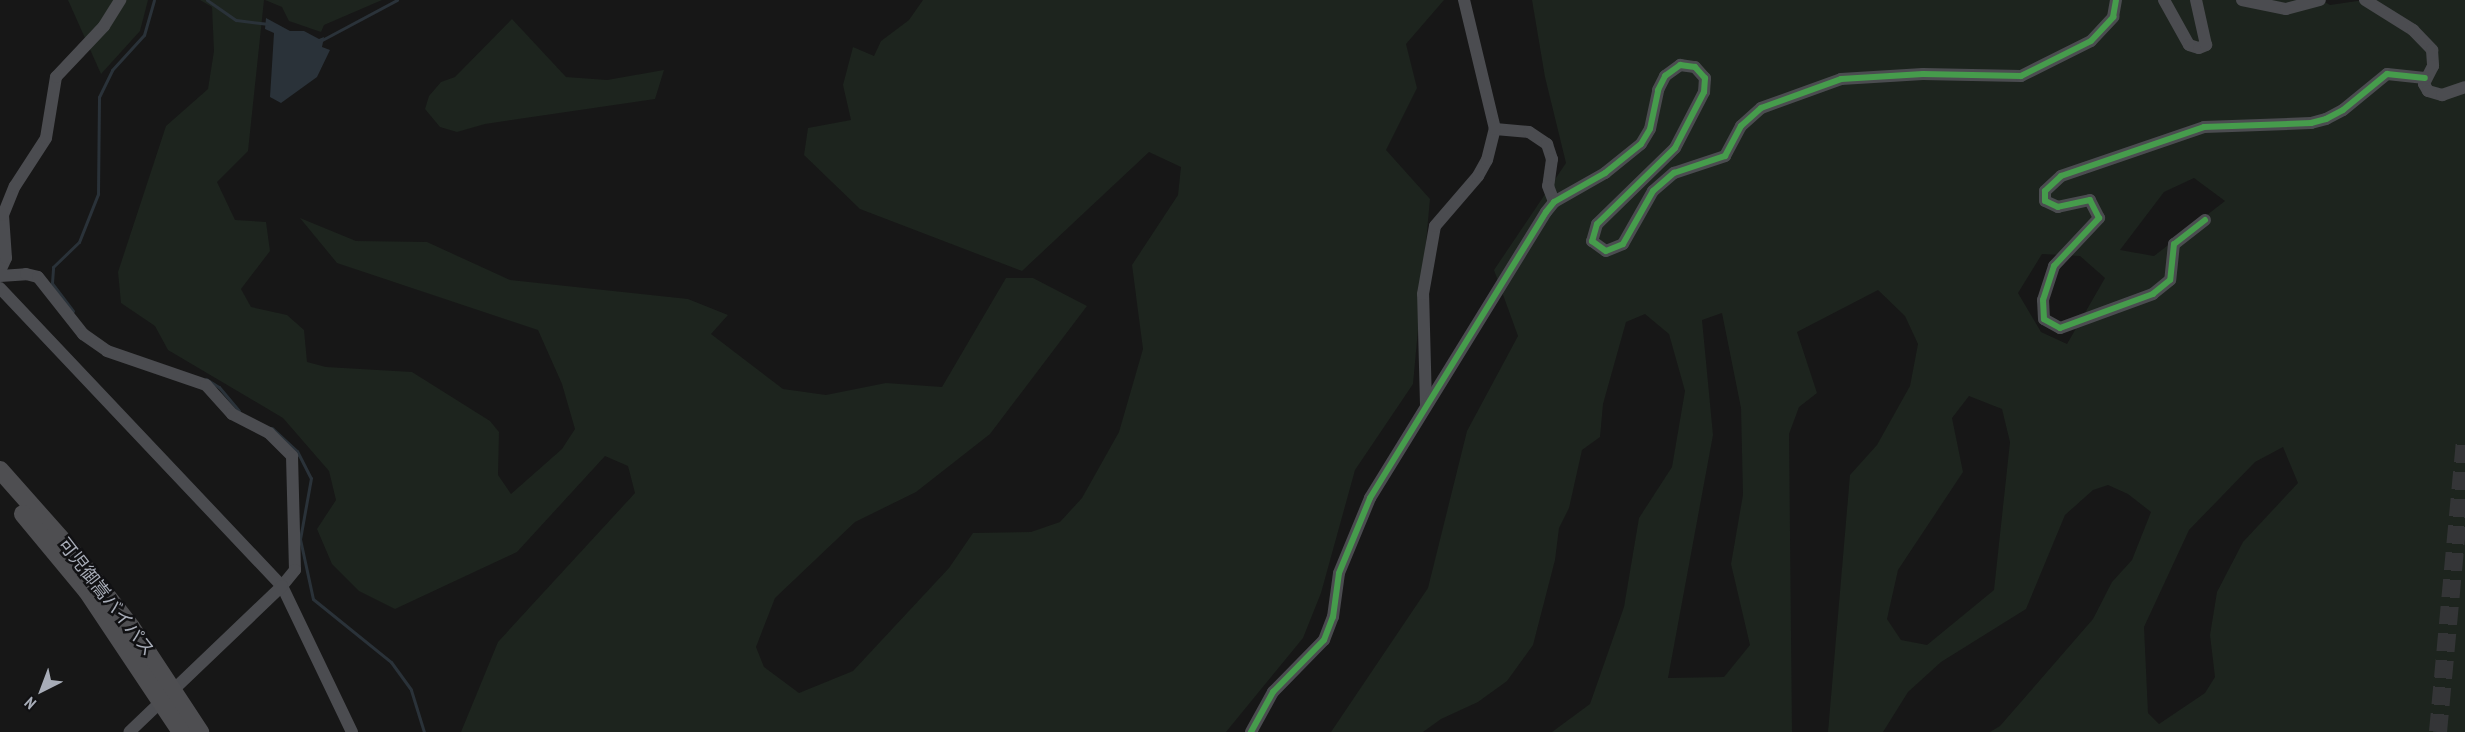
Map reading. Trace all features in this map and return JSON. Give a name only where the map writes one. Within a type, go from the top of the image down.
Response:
[{"type":"highway","name":"可児御嵩バイパス","points":[[0,470],[72,551],[169,695],[182,732]]},
{"type":"highway","name":"可児御嵩バイパス","points":[[0,488],[87,591],[200,732]]},
{"type":"street","points":[[0,270],[6,258],[3,215],[15,186],[46,138],[56,77],[104,26],[120,0]]},
{"type":"street","points":[[1426,405],[1423,294],[1435,226],[1478,176],[1487,160],[1495,129],[1464,0]]},
{"type":"street","points":[[1251,732],[1273,692],[1324,640],[1333,617],[1339,573],[1354,532],[1378,482],[1554,202],[1605,173],[1641,144],[1650,129],[1661,82],[1680,65],[1702,71],[1704,92],[1676,148],[1597,224],[1592,241],[1600,249],[1606,251],[1623,244],[1644,202],[1674,173],[1725,156],[1741,126],[1761,108],[1841,79],[1923,74],[2021,76],[2091,41],[2113,18],[2116,0]]},
{"type":"street","points":[[2164,0],[2188,45],[2199,48],[2206,45],[2196,0]]},
{"type":"street","points":[[2242,0],[2286,9],[2320,0]]},
{"type":"street","points":[[2365,0],[2414,30],[2432,50],[2433,66],[2424,84],[2434,95],[2465,87]]},
{"type":"street","points":[[2205,220],[2174,244],[2170,280],[2153,294],[2060,328],[2044,320],[2043,300],[2055,266],[2099,218],[2090,200],[2058,207],[2045,201],[2045,191],[2061,176],[2204,127],[2311,123],[2326,119],[2387,74],[2425,78]]},
{"type":"street","points":[[1495,129],[1529,132],[1547,144],[1552,159],[1548,186],[1554,202]]},
{"type":"street","points":[[0,276],[26,274],[38,277],[83,334],[107,351],[206,385],[231,414],[269,433],[292,456],[295,570],[282,586],[129,732]]},
{"type":"street","points":[[0,288],[282,586],[352,732]]},
{"type":"shaded area","points":[[68,0],[148,0],[140,31],[101,74]]},
{"type":"shaded area","points":[[200,0],[264,0],[248,151],[217,182],[235,220],[266,222],[270,251],[241,289],[251,307],[287,315],[304,330],[307,362],[326,367],[412,372],[490,421],[499,432],[498,475],[511,494],[562,449],[575,429],[562,384],[538,330],[337,263],[300,218],[356,241],[427,242],[510,280],[688,299],[728,315],[711,334],[783,389],[826,395],[886,383],[942,387],[1006,278],[1033,278],[1087,306],[990,434],[916,492],[855,522],[775,598],[756,647],[764,667],[799,693],[853,671],[949,568],[973,533],[1031,532],[1060,522],[1082,498],[1119,432],[1143,349],[1132,265],[1178,195],[1181,167],[1149,152],[1022,271],[860,209],[804,155],[808,128],[851,120],[843,85],[853,47],[874,56],[881,41],[909,20],[923,0],[1444,0],[1406,44],[1417,88],[1386,150],[1430,199],[1413,384],[1355,470],[1321,593],[1303,638],[1226,732],[461,732],[498,642],[635,493],[628,466],[605,456],[517,552],[395,609],[359,591],[332,564],[317,529],[336,500],[329,471],[283,418],[168,350],[155,326],[121,303],[118,272],[166,126],[208,89],[214,51],[212,7]]},
{"type":"shaded area","points":[[265,0],[382,0],[324,25],[321,32],[289,21],[282,7]]},
{"type":"shaded area","points":[[1532,0],[2321,0],[2330,5],[2364,0],[2465,0],[2465,732],[1990,732],[2000,726],[2093,619],[2112,582],[2132,560],[2151,512],[2128,494],[2108,485],[2093,490],[2065,515],[2026,609],[1941,662],[1908,692],[1883,732],[1828,732],[1850,475],[1877,445],[1910,386],[1918,344],[1905,316],[1878,290],[1797,332],[1817,393],[1799,407],[1789,434],[1792,732],[1552,732],[1590,704],[1624,607],[1639,518],[1672,467],[1685,391],[1669,334],[1645,314],[1626,322],[1603,404],[1600,437],[1582,450],[1569,508],[1559,528],[1555,560],[1533,645],[1507,681],[1478,702],[1441,719],[1423,732],[1331,732],[1428,588],[1467,431],[1518,336],[1494,270],[1566,163],[1545,77]],"holes":[[[2194,178],[2225,201],[2154,256],[2120,250],[2164,192]],[[2042,254],[2080,256],[2105,278],[2067,344],[2041,332],[2018,293]],[[1722,313],[1741,408],[1743,495],[1731,564],[1750,645],[1724,677],[1668,678],[1713,435],[1702,320]],[[1969,396],[2002,409],[2010,442],[1994,590],[1927,645],[1901,640],[1887,619],[1898,570],[1963,472],[1952,418]],[[2283,447],[2298,483],[2243,542],[2217,592],[2210,635],[2215,677],[2205,693],[2159,724],[2148,713],[2144,627],[2189,530],[2255,462]]]},
{"type":"shaded area","points":[[266,18],[290,31],[304,31],[319,39],[324,37],[322,47],[330,50],[317,77],[281,103],[270,97],[274,33],[265,29]]},
{"type":"shaded area","points":[[512,19],[566,77],[607,80],[664,70],[655,99],[485,124],[457,132],[440,127],[425,109],[429,96],[441,82],[455,77]]},
{"type":"waterway","points":[[73,311],[52,283],[53,267],[79,242],[98,194],[99,97],[112,70],[144,35],[154,0]]},
{"type":"waterway","points":[[207,0],[236,20],[267,24]]},
{"type":"waterway","points":[[322,40],[397,0]]},
{"type":"waterway","points":[[206,379],[219,387],[239,411]]},
{"type":"waterway","points":[[272,428],[297,451],[311,478],[300,539],[313,599],[391,662],[411,690],[424,732]]},
{"type":"tunnel","points":[[2438,732],[2465,441]]},
{"type":"cycle path","points":[[1251,732],[1273,692],[1324,640],[1333,617],[1339,573],[1370,498],[1546,212],[1554,202],[1605,173],[1641,144],[1650,129],[1658,90],[1665,76],[1680,65],[1695,67],[1705,78],[1704,92],[1675,148],[1597,224],[1592,241],[1606,251],[1623,244],[1653,191],[1674,173],[1725,156],[1741,126],[1761,108],[1841,79],[1923,74],[2021,76],[2091,41],[2113,17],[2116,0]]},
{"type":"cycle path","points":[[2205,220],[2174,244],[2170,280],[2153,294],[2060,328],[2044,319],[2043,300],[2054,266],[2099,218],[2090,200],[2058,207],[2045,201],[2045,191],[2061,176],[2204,127],[2311,123],[2326,119],[2343,110],[2387,74],[2425,78]]}]
